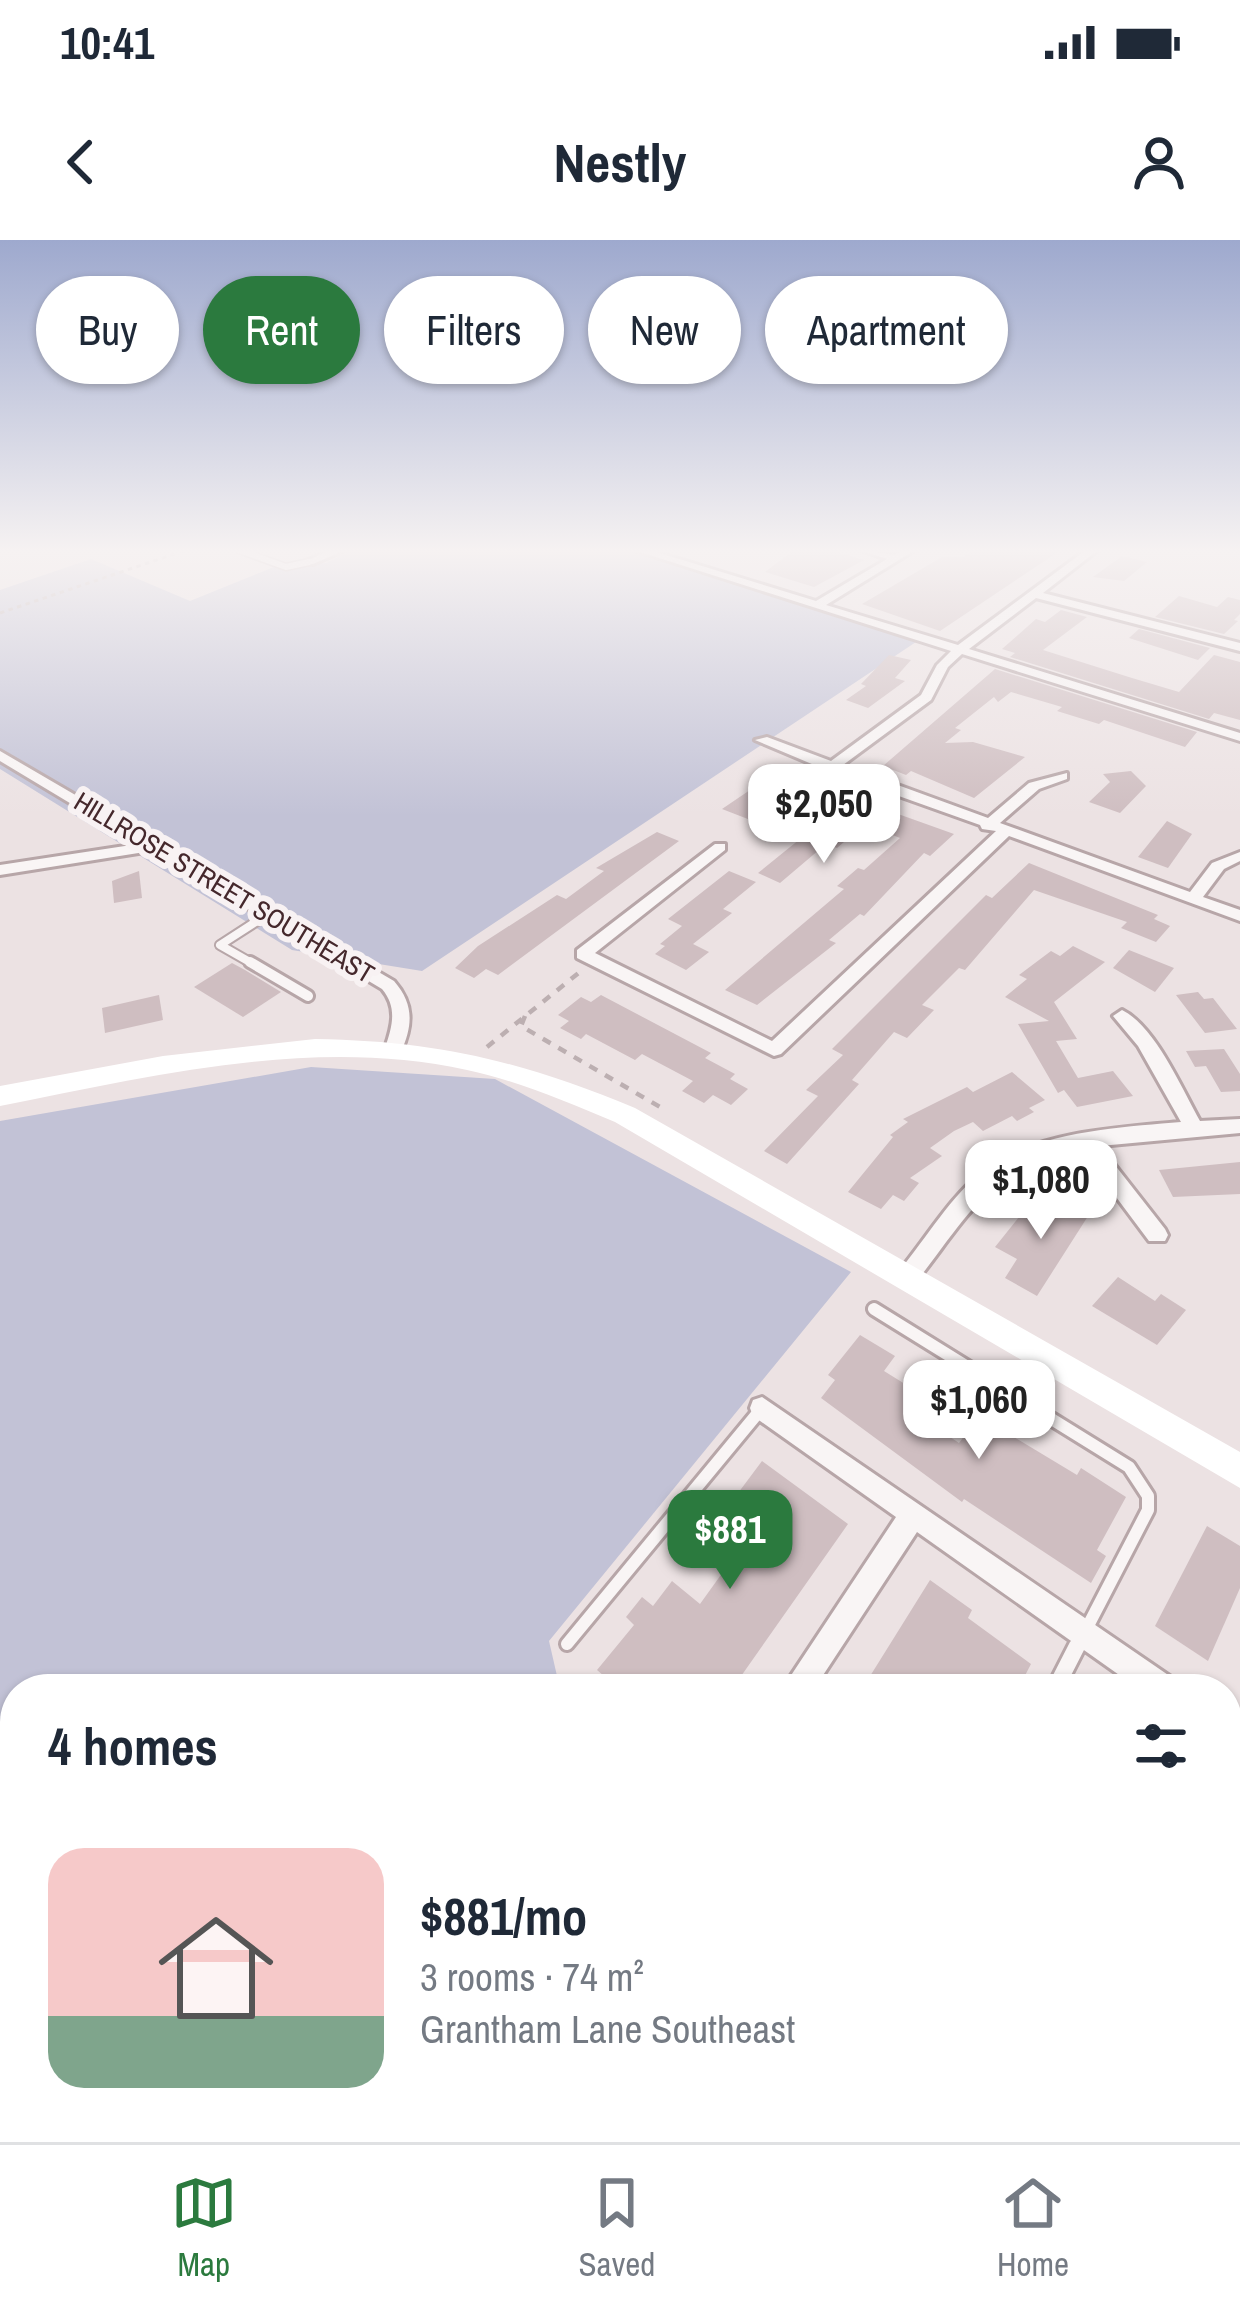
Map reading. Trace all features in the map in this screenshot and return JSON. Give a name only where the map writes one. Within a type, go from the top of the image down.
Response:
[{"type":"main road","points":[[0,1096],[246,1051],[394,1048],[473,1058],[582,1094],[683,1148],[1240,1471]]},
{"type":"street","points":[[924,639],[1240,736]]},
{"type":"street","points":[[832,767],[926,697],[958,650],[973,639]]},
{"type":"street","points":[[1210,639],[1240,647]]},
{"type":"street","points":[[762,740],[1240,916]]},
{"type":"street","name":"HILLROSE STREET SOUTHEAST","points":[[0,755],[398,994],[404,1011],[394,1048]]},
{"type":"street","points":[[720,847],[589,957],[775,1050],[1034,785],[1062,776]]},
{"type":"street","points":[[0,870],[152,846]]},
{"type":"street","points":[[1192,900],[1219,866],[1237,856]]},
{"type":"street","points":[[1122,1016],[1145,1042],[1194,1127]]},
{"type":"street","points":[[908,1276],[991,1176],[1012,1161],[1086,1142],[1194,1127],[1240,1126]]},
{"type":"street","points":[[1086,1142],[1157,1235]]},
{"type":"street","points":[[762,1408],[1142,1674]]},
{"type":"street","points":[[807,1674],[913,1514]]},
{"type":"lane","points":[[268,914],[220,945],[308,996]]},
{"type":"lane","points":[[874,1309],[1115,1458],[1141,1479],[1148,1510],[1063,1674]]},
{"type":"lane","points":[[567,1644],[762,1408]]},
{"type":"path","points":[[473,1058],[589,957]]},
{"type":"path","points":[[525,1016],[521,1026],[659,1106],[670,1117],[683,1148]]},
{"type":"shaded area","points":[[0,639],[921,639],[422,971],[292,950],[0,769]]},
{"type":"shaded area","points":[[311,1067],[495,1079],[851,1272],[549,1641],[557,1674],[0,1674],[0,1121]]},
{"type":"building","points":[[1014,639],[1058,639],[1043,650],[1179,692],[1214,655],[1240,662],[1240,720],[1214,713],[1209,719],[1010,657],[1015,653],[1002,649]]},
{"type":"building","points":[[1131,639],[1175,639],[1210,648],[1198,660]]},
{"type":"building","points":[[889,655],[911,660],[895,678],[905,681],[868,708],[846,700],[866,686],[861,684]]},
{"type":"building","points":[[995,669],[1197,732],[1185,747],[1104,720],[1099,724],[1057,711],[1062,707],[1011,692],[998,702],[994,697],[955,728],[961,730],[945,743],[973,742],[1025,757],[974,798],[911,771],[906,775],[883,766]]},
{"type":"building","points":[[778,771],[954,834],[930,856],[924,853],[864,916],[860,914],[829,940],[836,943],[757,1005],[725,990],[844,889],[837,886],[858,868],[864,870],[900,838],[865,824],[837,848],[826,844],[780,883],[758,873],[800,839],[722,809]]},
{"type":"building","points":[[1131,771],[1146,786],[1120,813],[1089,802],[1110,782],[1103,774]]},
{"type":"building","points":[[1167,821],[1192,834],[1168,868],[1138,857]]},
{"type":"building","points":[[657,832],[679,841],[498,975],[486,969],[474,978],[455,968],[478,946],[557,895],[566,899],[604,871],[596,868]]},
{"type":"building","points":[[1029,863],[1158,915],[1154,919],[1170,926],[1156,942],[1121,928],[1127,922],[1034,890],[965,970],[959,968],[922,1005],[934,1010],[907,1038],[894,1032],[852,1080],[859,1084],[787,1164],[764,1151],[818,1096],[806,1090],[843,1055],[832,1049],[986,895],[992,898]]},
{"type":"building","points":[[139,871],[142,898],[114,903],[112,881]]},
{"type":"building","points":[[729,871],[756,882],[723,909],[732,913],[693,944],[709,952],[686,970],[655,954],[682,926],[668,919]]},
{"type":"building","points":[[1073,946],[1105,962],[1054,1002],[1077,1039],[1056,1041],[1078,1078],[1113,1071],[1133,1096],[1077,1107],[1064,1090],[1058,1093],[1018,1024],[1049,1021],[1005,997],[1027,979],[1019,975],[1051,951],[1060,956]]},
{"type":"building","points":[[1129,950],[1174,968],[1155,992],[1113,968]]},
{"type":"building","points":[[232,963],[281,992],[243,1017],[194,987]]},
{"type":"building","points":[[1198,992],[1204,999],[1213,998],[1237,1029],[1205,1033],[1176,995]]},
{"type":"building","points":[[159,995],[163,1020],[105,1033],[102,1008]]},
{"type":"building","points":[[601,995],[711,1053],[705,1058],[735,1074],[730,1079],[748,1089],[731,1105],[713,1095],[704,1103],[682,1091],[693,1081],[642,1054],[635,1060],[586,1034],[581,1039],[560,1028],[569,1021],[558,1015],[581,997],[591,1002]]},
{"type":"building","points":[[1224,1049],[1240,1074],[1240,1091],[1221,1092],[1206,1066],[1195,1067],[1186,1051]]},
{"type":"building","points":[[1012,1072],[1045,1100],[1029,1108],[1034,1112],[1017,1121],[1012,1116],[983,1131],[973,1122],[954,1131],[930,1148],[942,1156],[910,1178],[919,1183],[904,1201],[893,1195],[881,1209],[848,1192],[893,1137],[890,1135],[908,1122],[903,1119],[967,1087],[973,1092]]},
{"type":"building","points":[[1240,1162],[1240,1194],[1173,1197],[1159,1170]]},
{"type":"building","points":[[1052,1194],[1090,1213],[1037,1296],[1005,1278],[1017,1259],[995,1247],[1027,1207],[1038,1213]]},
{"type":"building","points":[[1118,1277],[1155,1301],[1161,1294],[1186,1310],[1157,1345],[1092,1306]]},
{"type":"building","points":[[860,1335],[895,1356],[884,1371],[913,1389],[919,1381],[945,1397],[928,1422],[959,1443],[979,1416],[1077,1475],[1081,1468],[1126,1497],[1097,1550],[1106,1556],[1091,1583],[964,1499],[962,1502],[821,1398],[835,1380],[828,1375]]},
{"type":"building","points":[[762,1461],[848,1524],[743,1674],[602,1674],[597,1670],[634,1625],[626,1617],[642,1597],[653,1606],[672,1581],[700,1604],[728,1565],[700,1544]]},
{"type":"building","points":[[1207,1526],[1240,1546],[1240,1588],[1208,1661],[1155,1626]]},
{"type":"building","points":[[930,1580],[972,1610],[968,1618],[1031,1664],[1026,1674],[871,1674]]}]
